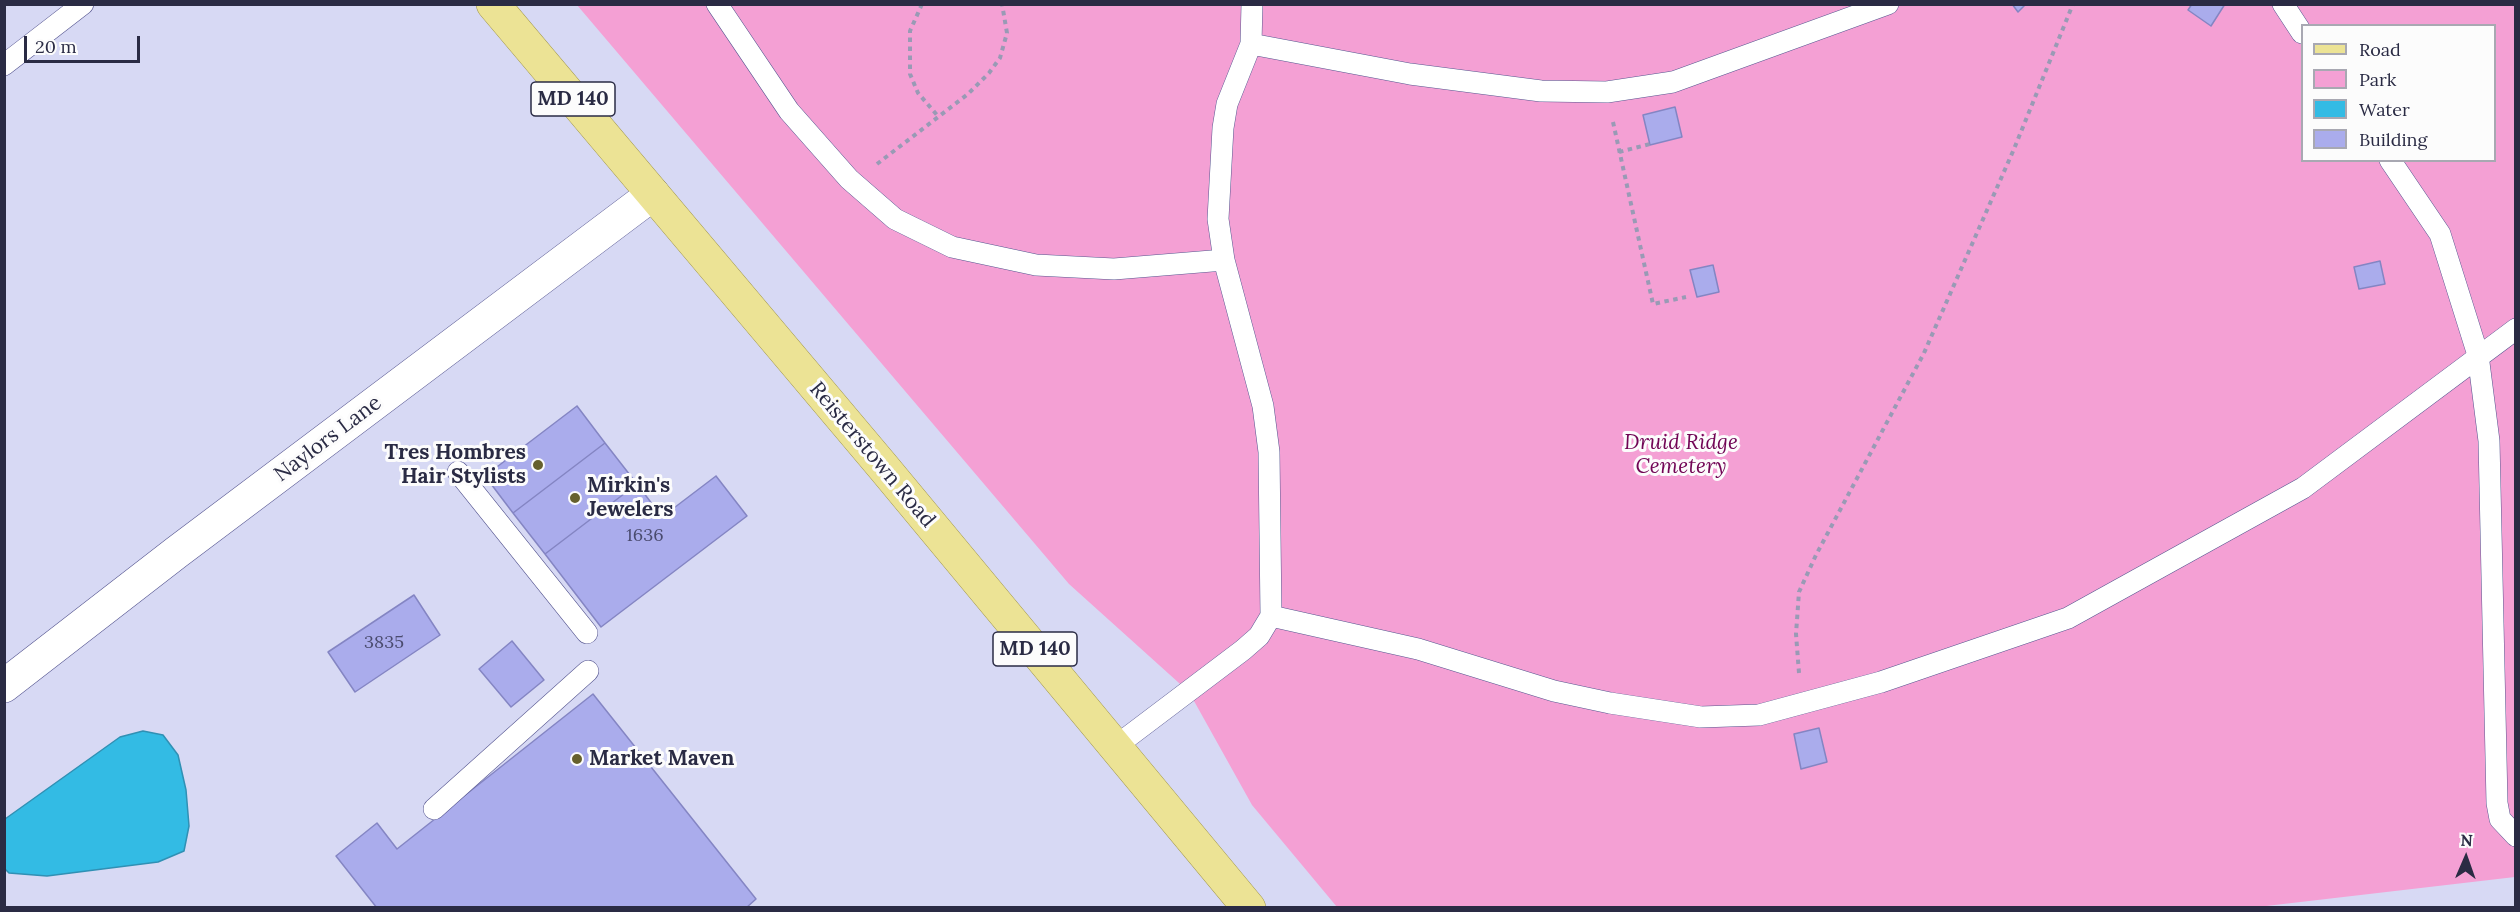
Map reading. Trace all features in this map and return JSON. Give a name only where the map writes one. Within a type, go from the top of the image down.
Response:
[{"type":"main road","name":"Reisterstown Road","points":[[493,4],[1116,746],[1249,908]]},
{"type":"street","name":"Naylors Lane","points":[[4,686],[177,552],[653,194]]},
{"type":"lane","points":[[8,57],[83,4]]},
{"type":"lane","points":[[717,4],[789,111],[853,183],[895,219],[952,247],[1036,265],[1114,269],[1224,260]]},
{"type":"lane","points":[[1116,746],[1243,650],[1259,636],[1271,616],[1269,452],[1263,406],[1224,260],[1218,219],[1223,128],[1227,104],[1251,44],[1252,4]]},
{"type":"lane","points":[[1251,44],[1421,75],[1541,91],[1606,92],[1672,82],[1888,4]]},
{"type":"lane","points":[[2283,4],[2301,31]]},
{"type":"lane","points":[[2391,162],[2440,234],[2478,355],[2489,441],[2497,803],[2500,819],[2516,836]]},
{"type":"lane","points":[[1271,616],[1418,649],[1554,691],[1610,703],[1701,717],[1759,716],[1881,682],[2068,618],[2303,488],[2478,355],[2516,329]]},
{"type":"lane","points":[[459,472],[587,633]]},
{"type":"lane","points":[[434,809],[588,671]]},
{"type":"path","points":[[922,4],[910,31],[910,74],[918,93],[937,116]]},
{"type":"path","points":[[853,183],[968,94],[1000,58],[1007,33],[1002,4]]},
{"type":"path","points":[[1807,703],[1798,670],[1796,633],[1800,592],[1816,555],[1924,353],[2014,148],[2073,4]]},
{"type":"path","points":[[1606,92],[1653,304],[1686,297]]},
{"type":"path","points":[[1620,152],[1650,144]]},
{"type":"green space","name":"Druid Ridge Cemetery","points":[[577,5],[2515,5],[2515,877],[2249,908],[1337,907],[1252,805],[1189,692],[1069,584]]},
{"type":"water","points":[[143,731],[163,735],[178,755],[186,790],[189,826],[184,851],[158,862],[47,876],[9,873],[5,869],[5,819],[120,737]]},
{"type":"building","points":[[2012,4],[2026,4],[2018,12]]},
{"type":"building","points":[[2192,4],[2225,4],[2211,26],[2188,10]]},
{"type":"building","points":[[1675,107],[1682,137],[1650,145],[1643,115]]},
{"type":"building","points":[[2380,261],[2385,284],[2359,289],[2354,267]]},
{"type":"building","points":[[1713,265],[1719,292],[1697,297],[1690,270]]},
{"type":"building","name":"Tres Hombres Hair Stylists","points":[[577,406],[605,443],[513,513],[485,476]]},
{"type":"building","name":"Mirkin's Jewelers","points":[[605,443],[637,484],[545,554],[513,513]]},
{"type":"building","points":[[716,476],[747,516],[601,627],[545,554],[637,484],[662,517]]},
{"type":"building","points":[[414,595],[440,635],[355,692],[328,652]]},
{"type":"building","points":[[512,641],[544,680],[511,707],[479,669]]},
{"type":"building","name":"Market Maven","points":[[593,694],[756,899],[746,908],[377,908],[336,856],[377,823],[397,849]]},
{"type":"building","points":[[1819,728],[1827,762],[1801,769],[1794,734]]},
{"type":"place","name":"Tres Hombres Hair Stylists","points":[[538,465]]},
{"type":"place","name":"Mirkin's Jewelers","points":[[575,498]]},
{"type":"place","name":"Market Maven","points":[[577,759]]}]
